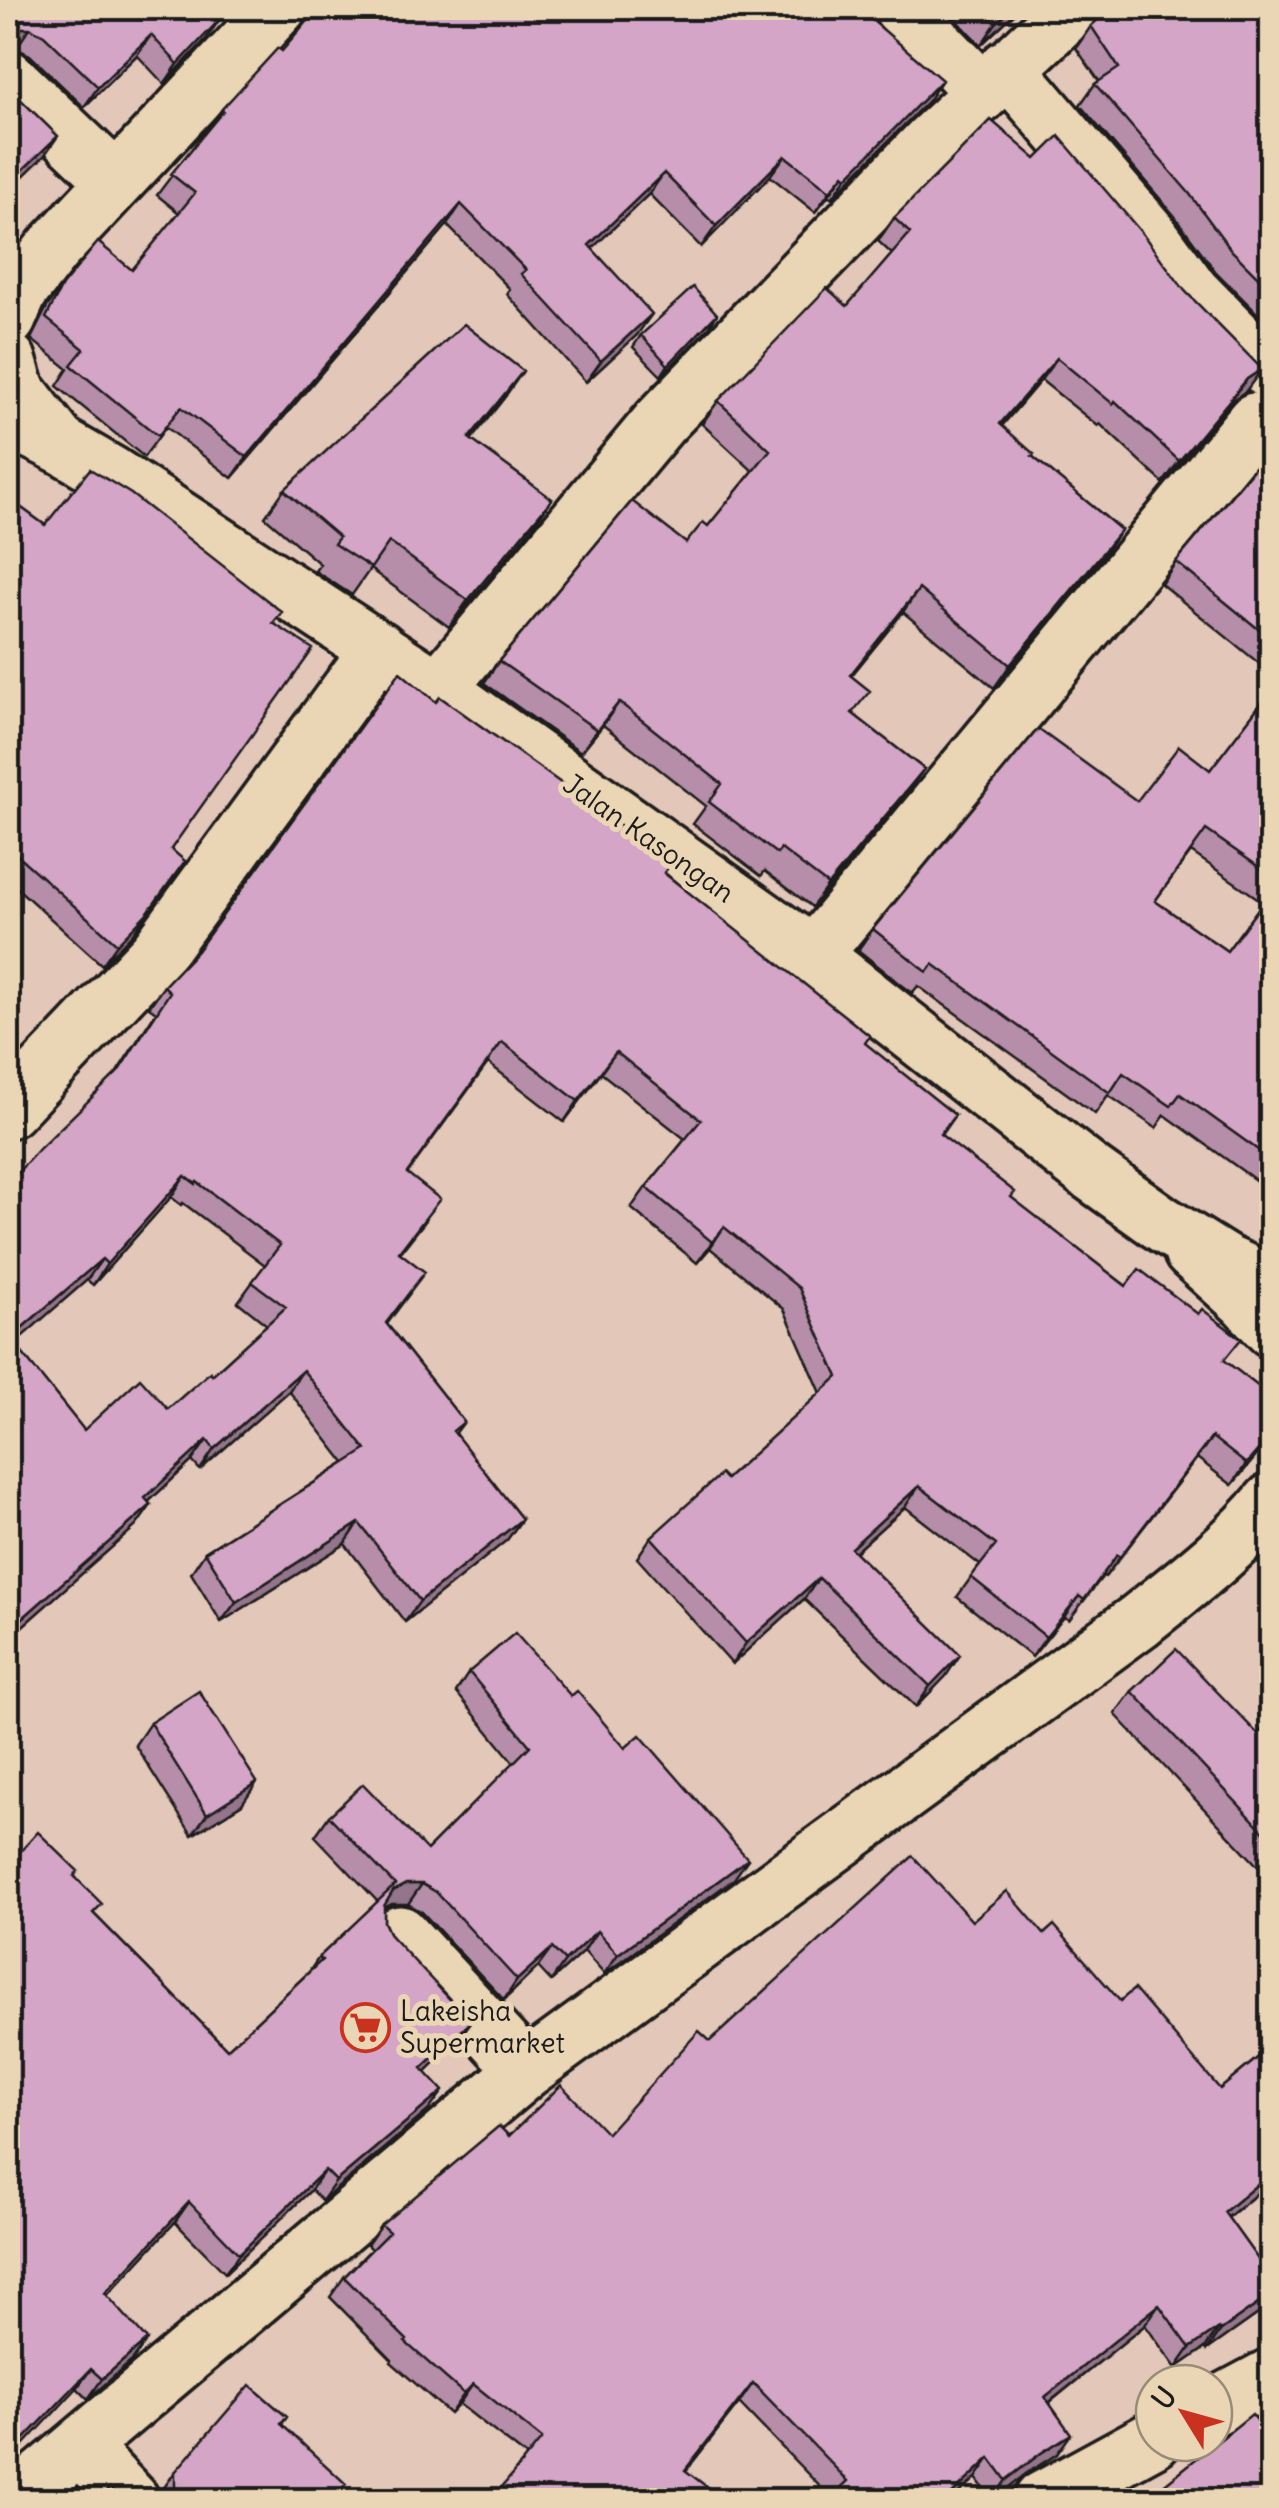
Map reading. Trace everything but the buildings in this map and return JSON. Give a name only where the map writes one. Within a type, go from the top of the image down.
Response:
[{"type":"street","points":[[8,289],[52,250],[278,8]]},
{"type":"street","points":[[813,955],[1267,405],[1150,236],[994,80],[902,8]]},
{"type":"street","points":[[438,689],[660,422],[814,260],[994,80],[1073,8]]},
{"type":"street","points":[[8,78],[116,182]]},
{"type":"street","points":[[8,319],[20,291],[52,250]]},
{"type":"street","points":[[8,360],[17,390],[60,444]]},
{"type":"street","name":"Jalan Kasongan","points":[[8,419],[109,473],[438,689],[813,955],[1160,1223],[1225,1263],[1272,1284]]},
{"type":"street","points":[[8,1110],[157,953],[379,649]]},
{"type":"street","points":[[1160,1223],[1246,1301],[1272,1330]]},
{"type":"street","points":[[16,2500],[526,2070],[1139,1621],[1267,1518]]},
{"type":"street","points":[[400,1934],[526,2070]]},
{"type":"street","points":[[1234,2397],[1272,2376]]},
{"type":"street","points":[[81,2447],[131,2500]]},
{"type":"street","points":[[1042,2500],[1134,2449]]},
{"type":"place","name":"Lakeisha Supermarket","points":[[365,2027]]}]
